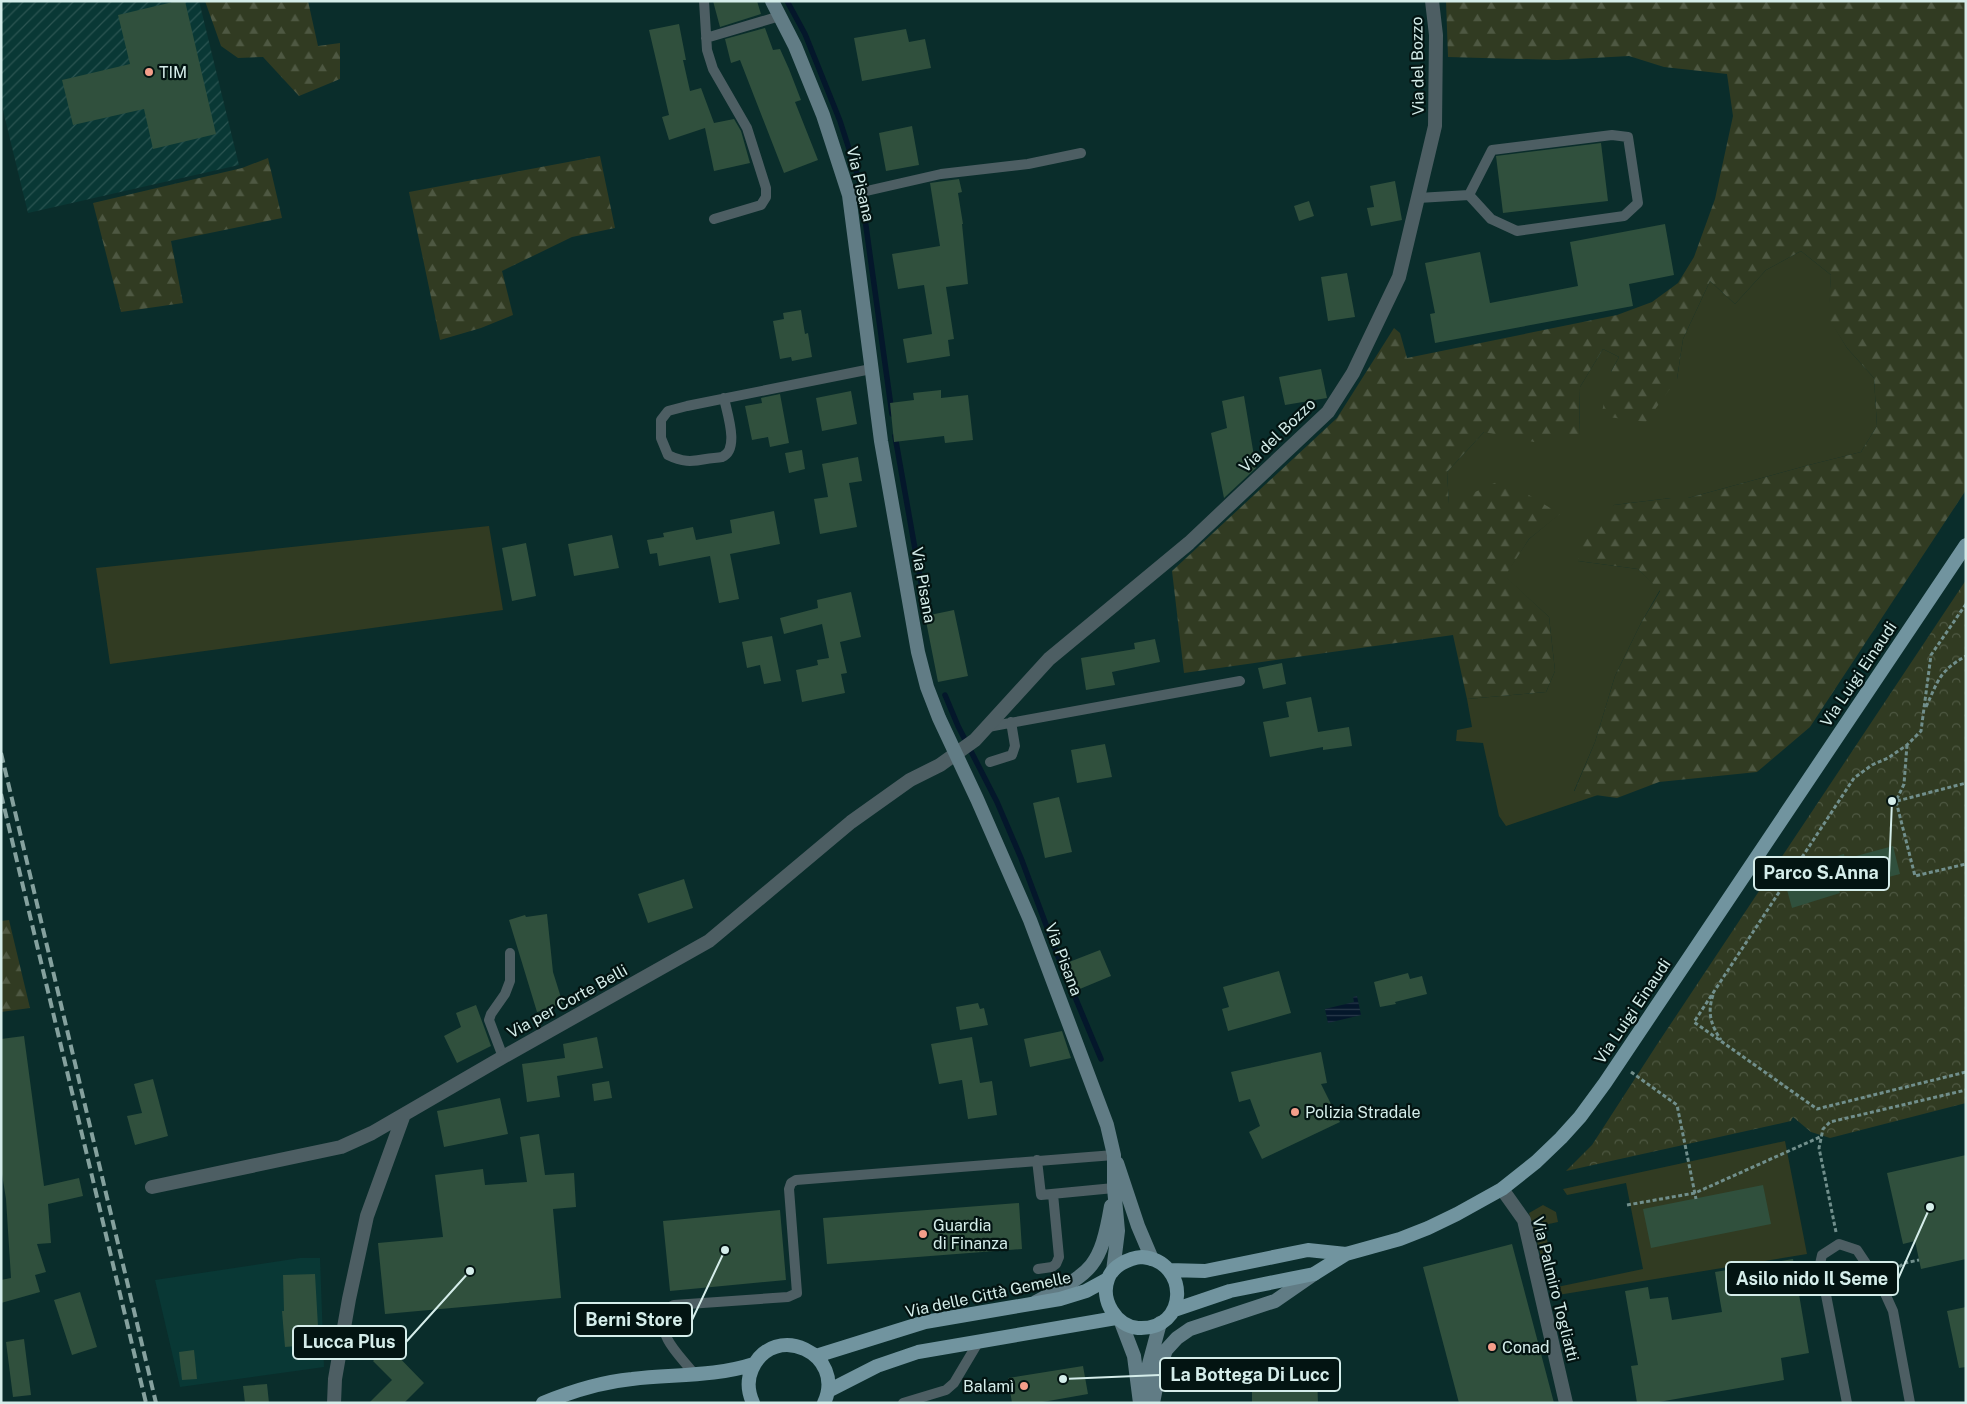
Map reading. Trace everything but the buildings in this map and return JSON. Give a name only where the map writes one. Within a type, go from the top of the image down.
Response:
[{"type":"main road","name":"Via Pisana","points":[[772,1],[795,46],[852,195],[871,368],[884,456],[918,652],[927,687],[964,748],[989,826],[1034,929],[1101,1105],[1114,1155],[1122,1173],[1138,1226],[1152,1259]]},
{"type":"main road","name":"Via Luigi Einaudi","points":[[1169,1270],[1205,1271],[1308,1250],[1346,1254],[1400,1239],[1428,1228],[1502,1189],[1536,1162],[1580,1117],[1618,1063],[1966,544]]},
{"type":"main road","name":"Via Pisana","points":[[1114,1155],[1114,1188],[1118,1230],[1110,1275],[1108,1302],[1134,1356],[1140,1403]]},
{"type":"main road","points":[[1034,1303],[1085,1274],[1096,1260],[1103,1246],[1114,1188]]},
{"type":"main road","points":[[1154,1403],[1160,1367],[1166,1350],[1177,1338],[1190,1329],[1275,1301],[1346,1254]]},
{"type":"main road","points":[[826,1397],[877,1366],[904,1356],[979,1341],[1118,1320],[1137,1328],[1152,1326],[1170,1316],[1174,1310],[1177,1288],[1169,1270],[1161,1263],[1152,1259],[1136,1258],[1122,1264],[1110,1275]]},
{"type":"main road","points":[[1174,1310],[1230,1291],[1314,1274]]},
{"type":"main road","name":"Via delle Città Gemelle","points":[[816,1356],[924,1322],[1060,1300],[1076,1294],[1110,1275]]},
{"type":"main road","points":[[1149,1403],[1149,1364],[1160,1323]]},
{"type":"main road","points":[[753,1403],[748,1386],[749,1375],[754,1364],[766,1351],[784,1345],[802,1347],[816,1356],[826,1373],[826,1397]]},
{"type":"main road","points":[[543,1403],[584,1388],[609,1382],[726,1372],[754,1364]]},
{"type":"street","name":"Via del Bozzo","points":[[964,748],[988,727],[1050,659],[1189,543],[1328,412],[1353,373],[1399,277],[1435,126],[1436,35],[1432,1]]},
{"type":"street","name":"Via per Corte Belli","points":[[152,1187],[341,1147],[403,1117],[503,1057],[709,941],[852,822],[910,780],[964,748]]},
{"type":"street","points":[[334,1403],[335,1379],[349,1299],[367,1216],[403,1117]]},
{"type":"street","name":"Via Palmiro Togliatti","points":[[1502,1189],[1524,1220],[1566,1403]]},
{"type":"lane","points":[[704,1],[706,38],[713,69],[747,128],[766,188],[766,197],[761,205],[714,218]]},
{"type":"lane","points":[[706,38],[780,16]]},
{"type":"lane","points":[[1612,134],[1628,137],[1638,203],[1624,216],[1517,230],[1491,219],[1469,195],[1492,150],[1612,134]]},
{"type":"lane","points":[[852,195],[941,174],[1028,164],[1081,154]]},
{"type":"lane","points":[[1418,198],[1469,195]]},
{"type":"lane","points":[[724,398],[732,446],[728,453],[722,457],[690,462],[678,460],[668,455],[661,438],[661,420],[668,411],[724,398],[871,368]]},
{"type":"lane","points":[[988,727],[1240,680]]},
{"type":"lane","points":[[990,762],[1012,755],[1015,746],[1011,722]]},
{"type":"lane","points":[[503,1057],[489,1020],[505,994],[510,981],[510,953]]},
{"type":"lane","points":[[695,1375],[664,1337],[661,1324],[663,1312],[674,1305],[788,1297],[797,1294],[789,1189],[791,1183],[796,1180],[1114,1155]]},
{"type":"lane","points":[[1037,1160],[1041,1195],[1114,1188]]},
{"type":"lane","points":[[1038,1269],[1052,1267],[1056,1264],[1059,1257],[1053,1194]]},
{"type":"lane","points":[[1847,1403],[1820,1264],[1822,1255],[1839,1244],[1857,1250],[1879,1284],[1893,1311],[1910,1403]]},
{"type":"lane","points":[[903,1403],[946,1390],[954,1383],[979,1341]]},
{"type":"path","points":[[1966,604],[1931,655],[1921,731],[1907,745],[1888,758],[1872,765],[1854,778],[1694,1022],[1817,1109],[1966,1072]]},
{"type":"path","points":[[1925,710],[1941,674],[1950,665],[1966,656]]},
{"type":"path","points":[[1907,745],[1904,784],[1896,801],[1915,876],[1966,864]]},
{"type":"path","points":[[1896,801],[1966,784]]},
{"type":"path","points":[[1714,990],[1709,1006],[1710,1016],[1713,1027],[1722,1042]]},
{"type":"path","points":[[1618,1063],[1677,1105],[1696,1199]]},
{"type":"path","points":[[1839,1244],[1819,1148],[1823,1129],[1830,1122],[1966,1090]]},
{"type":"path","points":[[1627,1206],[1695,1193],[1821,1137]]},
{"type":"path","points":[[1879,1284],[1904,1263],[1919,1260]]},
{"type":"shaded area","points":[[1,1],[199,1],[239,165],[28,213],[1,102]]},
{"type":"shaded area","points":[[300,1258],[320,1258],[324,1367],[180,1387],[155,1280]]},
{"type":"green space","points":[[205,1],[308,1],[318,46],[340,43],[340,79],[299,96],[263,57],[238,58],[221,46]]},
{"type":"green space","points":[[1446,1],[1966,1],[1966,490],[1810,727],[1757,772],[1659,782],[1617,798],[1574,792],[1595,742],[1615,676],[1641,623],[1660,591],[1638,569],[1578,561],[1582,530],[1614,505],[1671,498],[1688,498],[1861,452],[1877,426],[1874,378],[1847,348],[1828,318],[1831,275],[1801,251],[1766,270],[1735,304],[1710,281],[1683,339],[1677,379],[1646,422],[1601,416],[1611,372],[1619,357],[1603,349],[1580,387],[1579,435],[1534,442],[1484,432],[1447,472],[1449,504],[1503,479],[1560,514],[1529,539],[1505,576],[1549,617],[1555,671],[1546,692],[1467,699],[1453,635],[1184,673],[1172,571],[1337,418],[1394,328],[1400,333],[1407,358],[1617,315],[1652,302],[1678,283],[1694,257],[1715,199],[1733,116],[1727,74],[1664,67],[1629,56],[1557,60],[1448,57]]},
{"type":"green space","points":[[600,156],[615,228],[572,237],[502,271],[513,315],[481,328],[440,340],[409,192]]},
{"type":"green space","points":[[268,158],[282,218],[171,241],[183,303],[121,312],[93,203],[242,168]]},
{"type":"green space","points":[[1801,251],[1831,275],[1829,318],[1847,348],[1874,378],[1877,426],[1861,452],[1688,498],[1671,498],[1614,505],[1578,561],[1638,569],[1660,590],[1641,623],[1615,676],[1595,742],[1574,791],[1598,795],[1506,826],[1499,816],[1483,743],[1456,741],[1457,730],[1472,727],[1467,699],[1546,692],[1555,671],[1549,617],[1504,576],[1529,539],[1559,514],[1449,505],[1447,472],[1484,432],[1579,435],[1580,387],[1603,349],[1619,357],[1611,372],[1677,379],[1683,339],[1710,281],[1735,304],[1766,270]]},
{"type":"green space","points":[[489,526],[503,610],[110,664],[96,568]]},
{"type":"green space","points":[[1966,580],[1966,1103],[1830,1138],[1811,1132],[1793,1117],[1791,1121],[1566,1171],[1592,1145]]},
{"type":"green space","points":[[9,920],[30,1008],[1,1012],[1,921]]},
{"type":"green space","points":[[1785,1141],[1807,1254],[1552,1296],[1529,1213],[1543,1205],[1556,1212],[1558,1222],[1544,1225],[1557,1287],[1643,1269],[1626,1183],[1567,1195],[1563,1189]]},
{"type":"water","points":[[1357,996],[1361,1015],[1328,1023],[1325,1009],[1354,1002],[1353,997]]},
{"type":"waterway","points":[[787,1],[805,34],[840,121],[860,183],[892,414]]},
{"type":"waterway","points":[[895,436],[926,611]]},
{"type":"waterway","points":[[945,695],[958,726],[997,802],[1101,1059]]},
{"type":"railway","points":[[1,753],[156,1403]]},
{"type":"railway","points":[[1,794],[146,1403]]},
{"type":"place","name":"TIM","points":[[149,72]]},
{"type":"place","name":"Parco S.Anna","points":[[1892,801]]},
{"type":"place","name":"Polizia Stradale","points":[[1295,1112]]},
{"type":"place","name":"Asilo nido Il Seme","points":[[1930,1207]]},
{"type":"place","name":"Guardia di Finanza","points":[[923,1234]]},
{"type":"place","name":"Berni Store","points":[[725,1250]]},
{"type":"place","name":"Lucca Plus","points":[[470,1271]]},
{"type":"place","name":"Conad","points":[[1492,1347]]},
{"type":"place","name":"La Bottega Di Lucc","points":[[1063,1379]]},
{"type":"place","name":"Balamì","points":[[1024,1386]]}]
